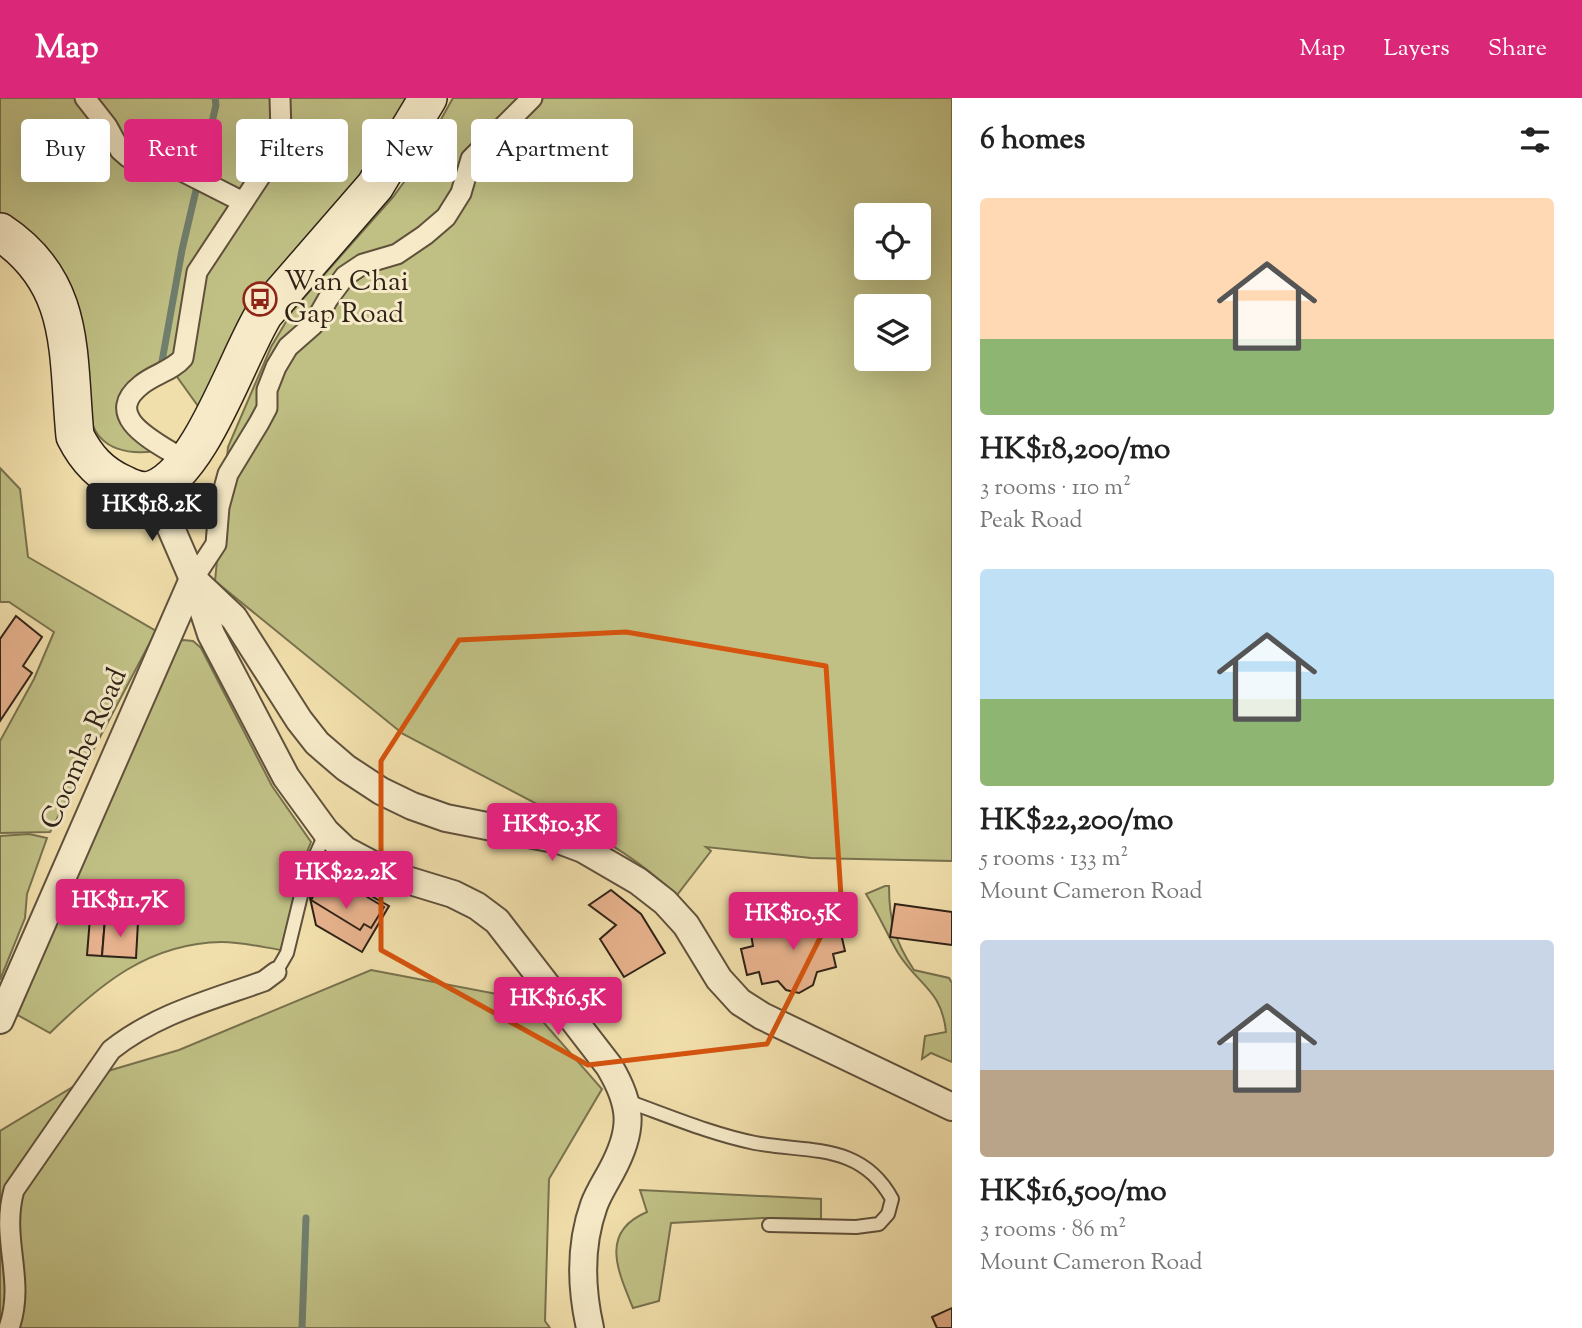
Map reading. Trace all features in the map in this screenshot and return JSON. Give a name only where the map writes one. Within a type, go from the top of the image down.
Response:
[{"type":"main road","points":[[0,232],[34,259],[57,298],[64,323],[75,436],[82,451],[98,470],[114,480],[143,491],[154,489],[174,476],[187,462],[206,433],[251,335],[264,314],[375,186],[428,98]]},
{"type":"street","points":[[85,98],[107,126],[120,150],[128,157],[170,165],[243,202]]},
{"type":"street","points":[[187,462],[133,426],[128,416],[127,404],[140,385],[176,365],[183,358],[197,272],[273,157],[281,132],[280,98]]},
{"type":"street","points":[[193,579],[216,544],[219,507],[228,474],[267,408],[267,390],[288,347],[313,326],[345,276],[363,264],[397,254],[446,217],[461,193],[471,159],[532,98]]},
{"type":"street","points":[[154,489],[193,579],[211,634],[291,785],[326,832],[345,850],[394,876],[453,894],[497,920],[609,1066],[627,1101],[629,1118],[626,1136],[615,1165],[594,1203],[584,1239],[585,1306],[590,1328]]},
{"type":"street","points":[[193,579],[234,618],[299,720],[317,743],[346,768],[402,801],[446,818],[559,840],[583,849],[638,881],[665,902],[687,925],[719,979],[740,1002],[762,1016],[952,1107]]},
{"type":"street","name":"Coombe Road","points":[[0,1020],[193,579]]},
{"type":"street","points":[[9,1328],[14,1308],[2,1247],[2,1212],[14,1190],[111,1050],[159,1019],[264,981],[276,972]]},
{"type":"lane","points":[[276,972],[288,953],[305,879],[326,832]]},
{"type":"lane","points":[[627,1101],[755,1143],[818,1149],[835,1154],[871,1171],[892,1199],[888,1214],[878,1224],[856,1227],[769,1225]]},
{"type":"highlighted area","points":[[626,632],[826,666],[841,896],[767,1044],[588,1065],[381,950],[381,761],[459,640]]},
{"type":"green space","points":[[0,98],[413,98],[401,119],[362,119],[362,177],[246,309],[237,324],[237,337],[203,413],[162,356],[151,371],[124,389],[119,405],[125,429],[135,439],[155,451],[118,449],[109,445],[96,432],[90,413],[84,331],[68,281],[44,248],[0,212]]},
{"type":"green space","points":[[453,98],[952,98],[952,861],[811,858],[706,847],[711,851],[677,895],[605,841],[403,734],[215,581],[228,447],[271,347],[293,310],[404,182],[457,182],[457,119],[441,119]]},
{"type":"green space","points":[[0,468],[20,489],[28,557],[156,631],[50,832],[0,833],[0,741],[34,679],[54,632],[9,602],[0,602]]},
{"type":"green space","points":[[183,640],[193,641],[201,648],[272,786],[311,842],[297,877],[291,919],[281,950],[222,942],[171,950],[127,969],[88,998],[50,1033],[14,1013],[178,643]]},
{"type":"green space","points":[[29,834],[47,838],[27,894],[25,918],[0,980],[0,836]]},
{"type":"green space","points":[[889,886],[890,910],[898,940],[914,970],[949,978],[952,983],[952,1062],[931,1053],[922,1059],[925,1036],[946,1032],[944,1018],[934,997],[898,953],[866,894]]},
{"type":"green space","points":[[371,970],[523,999],[602,1089],[549,1179],[545,1321],[550,1328],[0,1328],[0,1131],[91,1076],[179,1050]]},
{"type":"green space","points":[[640,1190],[821,1199],[821,1219],[763,1218],[671,1223],[659,1301],[633,1308],[616,1254],[622,1230],[632,1220],[647,1212]]},
{"type":"building","points":[[16,616],[42,637],[23,666],[32,673],[0,721],[0,639]]},
{"type":"building","points":[[326,870],[389,906],[362,952],[316,925],[310,898]]},
{"type":"building","points":[[327,873],[384,907],[371,928],[364,924],[360,930],[311,900]]},
{"type":"building","points":[[611,890],[641,914],[665,953],[624,977],[600,939],[616,925],[589,905]]},
{"type":"building","points":[[895,904],[952,912],[952,945],[890,937]]},
{"type":"building","points":[[809,914],[810,920],[825,917],[827,928],[839,925],[845,951],[833,954],[836,967],[817,972],[813,985],[799,993],[786,990],[778,981],[762,984],[759,972],[747,975],[741,949],[753,946],[751,934],[763,931],[762,925]]},
{"type":"building","points":[[90,918],[105,919],[102,956],[87,955]]},
{"type":"building","points":[[105,919],[138,922],[136,958],[102,956]]},
{"type":"building","points":[[952,1308],[952,1328],[937,1328],[932,1317]]},
{"type":"waterway","points":[[161,367],[182,250],[216,105],[215,98]]},
{"type":"waterway","points":[[302,1328],[306,1218]]},
{"type":"place","name":"Wan Chai Gap Road","points":[[260,299]]}]
